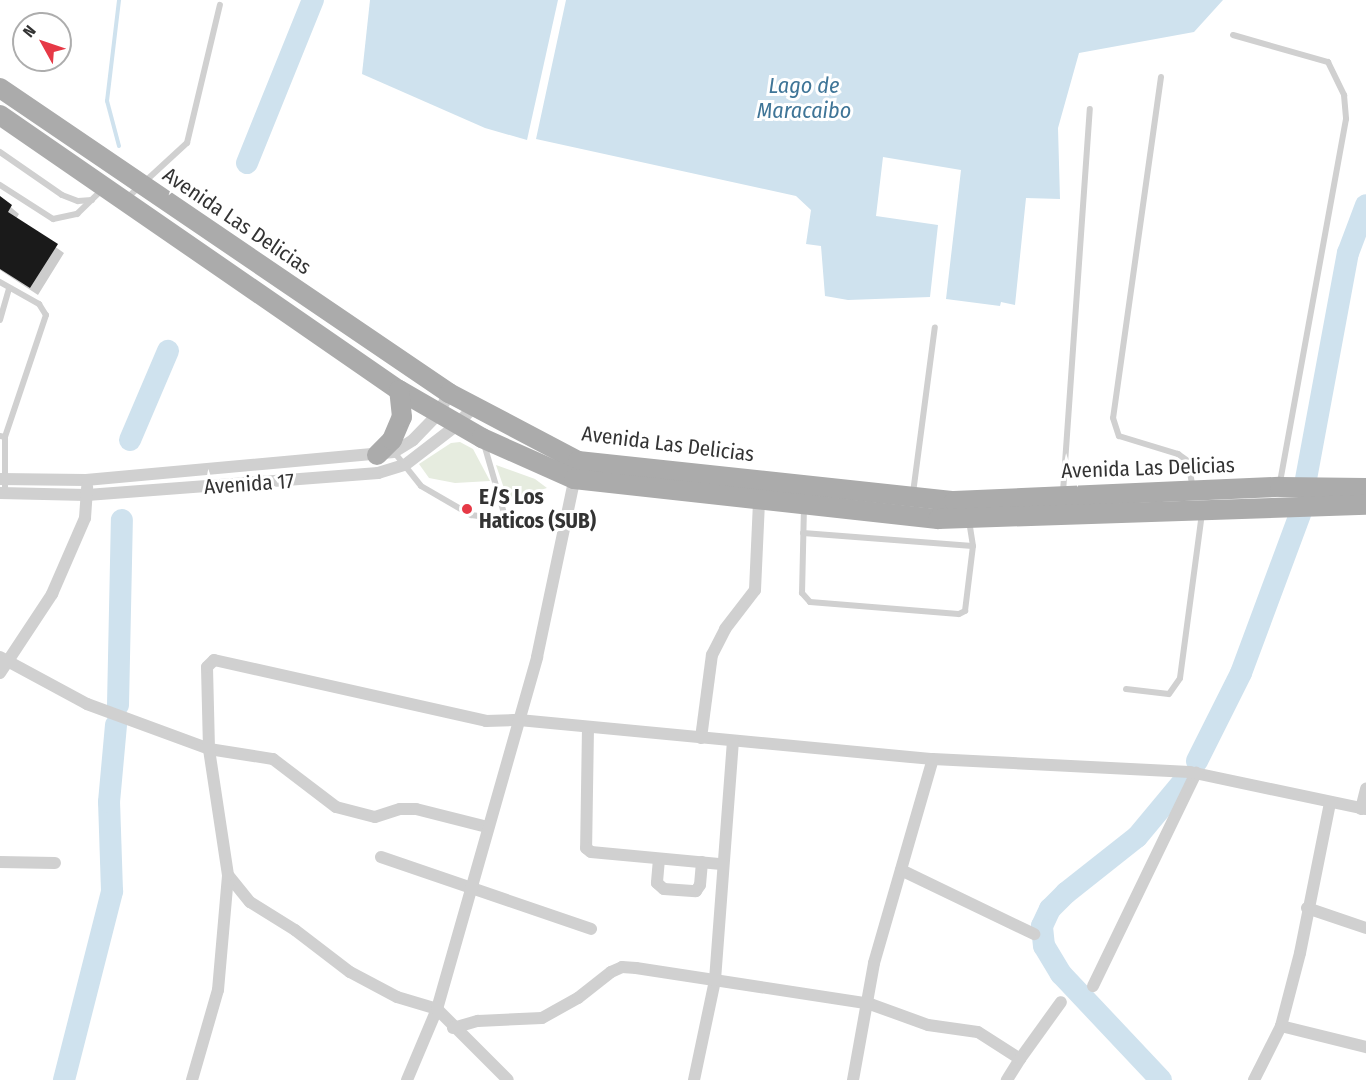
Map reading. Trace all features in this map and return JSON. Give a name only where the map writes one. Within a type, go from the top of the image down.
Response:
[{"type":"main road","name":"Avenida Las Delicias","points":[[0,88],[449,393],[474,406],[576,470],[741,478],[954,501],[1063,496],[1366,505]]},
{"type":"main road","name":"Avenida Las Delicias","points":[[0,115],[99,194],[124,201],[399,390],[482,438],[576,470],[759,501],[938,519],[1198,499],[1280,487],[1366,488]]},
{"type":"main road","points":[[386,453],[402,417],[399,390]]},
{"type":"main road","points":[[738,498],[741,478]]},
{"type":"street","points":[[386,453],[413,440],[438,414],[449,393]]},
{"type":"street","name":"Avenida 17","points":[[3,493],[87,495],[303,481],[378,473],[405,465],[457,425],[474,406]]},
{"type":"street","name":"Avenida 17","points":[[3,479],[86,480],[386,453]]},
{"type":"street","points":[[407,1080],[437,1009],[519,720],[567,519],[576,470]]},
{"type":"street","points":[[0,673],[4,660],[52,594],[85,518],[86,480]]},
{"type":"street","points":[[701,738],[712,655],[725,628],[755,590],[759,501]]},
{"type":"street","points":[[4,660],[87,704],[209,749],[273,759],[336,807],[375,817],[400,809],[416,809],[487,827]]},
{"type":"street","points":[[192,1080],[218,990],[228,875],[209,749],[207,667],[214,660],[486,721],[519,720],[732,742],[933,759],[1196,773],[1364,809],[1366,789]]},
{"type":"street","points":[[588,727],[586,848],[659,859],[721,864]]},
{"type":"street","points":[[694,1080],[715,981],[721,864],[732,742]]},
{"type":"street","points":[[853,1080],[870,1004],[874,963],[933,759]]},
{"type":"street","points":[[1093,986],[1196,773]]},
{"type":"street","points":[[1254,1080],[1281,1026],[1330,803]]},
{"type":"street","points":[[381,857],[471,890],[591,929]]},
{"type":"street","points":[[659,859],[657,883],[664,890],[696,891],[700,885],[702,862]]},
{"type":"street","points":[[0,862],[55,863]]},
{"type":"street","points":[[901,870],[1034,934]]},
{"type":"street","points":[[228,875],[250,902],[295,930],[350,972],[397,997],[437,1009],[453,1028],[508,1080]]},
{"type":"street","points":[[1307,908],[1366,927]]},
{"type":"street","points":[[453,1028],[478,1021],[542,1018],[622,967],[870,1004],[928,1025],[978,1032],[1020,1059]]},
{"type":"street","points":[[1007,1080],[1061,1002]]},
{"type":"street","points":[[1281,1026],[1366,1047]]},
{"type":"lane","points":[[124,201],[187,143],[220,5]]},
{"type":"lane","points":[[1233,35],[1328,62],[1344,95],[1346,119],[1280,487]]},
{"type":"lane","points":[[1126,689],[1169,694],[1180,678],[1198,499],[1188,461],[1178,454],[1119,436],[1113,418],[1161,77]]},
{"type":"lane","points":[[1063,496],[1090,109]]},
{"type":"lane","points":[[0,152],[62,195],[78,201],[99,194]]},
{"type":"lane","points":[[0,185],[52,219],[77,214],[99,194]]},
{"type":"lane","points":[[0,282],[39,304],[46,315],[2,437],[3,493]]},
{"type":"lane","points":[[0,320],[9,288]]},
{"type":"lane","points":[[913,496],[935,327]]},
{"type":"lane","points":[[482,438],[506,520]]},
{"type":"lane","points":[[386,453],[405,465],[421,486],[471,515],[506,520],[567,519]]},
{"type":"lane","points":[[804,505],[802,593],[810,602],[959,614],[968,606],[973,546],[969,518]]},
{"type":"lane","points":[[803,533],[973,546]]},
{"type":"shaded area","points":[[460,442],[473,449],[490,481],[455,483],[429,478],[419,464],[451,443]]},
{"type":"shaded area","points":[[496,465],[535,479],[547,488],[508,500]]},
{"type":"water","points":[[370,0],[558,0],[527,140],[485,128],[362,74]]},
{"type":"water","name":"Lago de Maracaibo","points":[[566,0],[1223,0],[1194,32],[1079,53],[1058,128],[1060,199],[1026,198],[1015,305],[1001,302],[1000,306],[946,299],[961,170],[883,157],[876,216],[938,225],[930,297],[848,300],[825,296],[821,246],[806,244],[811,210],[796,196],[536,139]]},
{"type":"building","points":[[0,196],[12,205],[8,212],[58,244],[30,288],[0,269]]},
{"type":"waterway","points":[[119,0],[107,101],[119,146]]},
{"type":"waterway","points":[[247,163],[313,0]]},
{"type":"waterway","points":[[1306,479],[1348,253],[1366,205]]},
{"type":"waterway","points":[[130,440],[168,351]]},
{"type":"waterway","points":[[1197,761],[1241,673],[1300,514]]},
{"type":"waterway","points":[[118,705],[122,520]]},
{"type":"waterway","points":[[64,1080],[112,891],[109,802],[116,725]]},
{"type":"waterway","points":[[1161,1080],[1061,974],[1044,946],[1042,926],[1050,909],[1066,893],[1137,837],[1187,777]]},
{"type":"place","name":"E/S Los Haticos (SUB)","points":[[467,509]]}]
